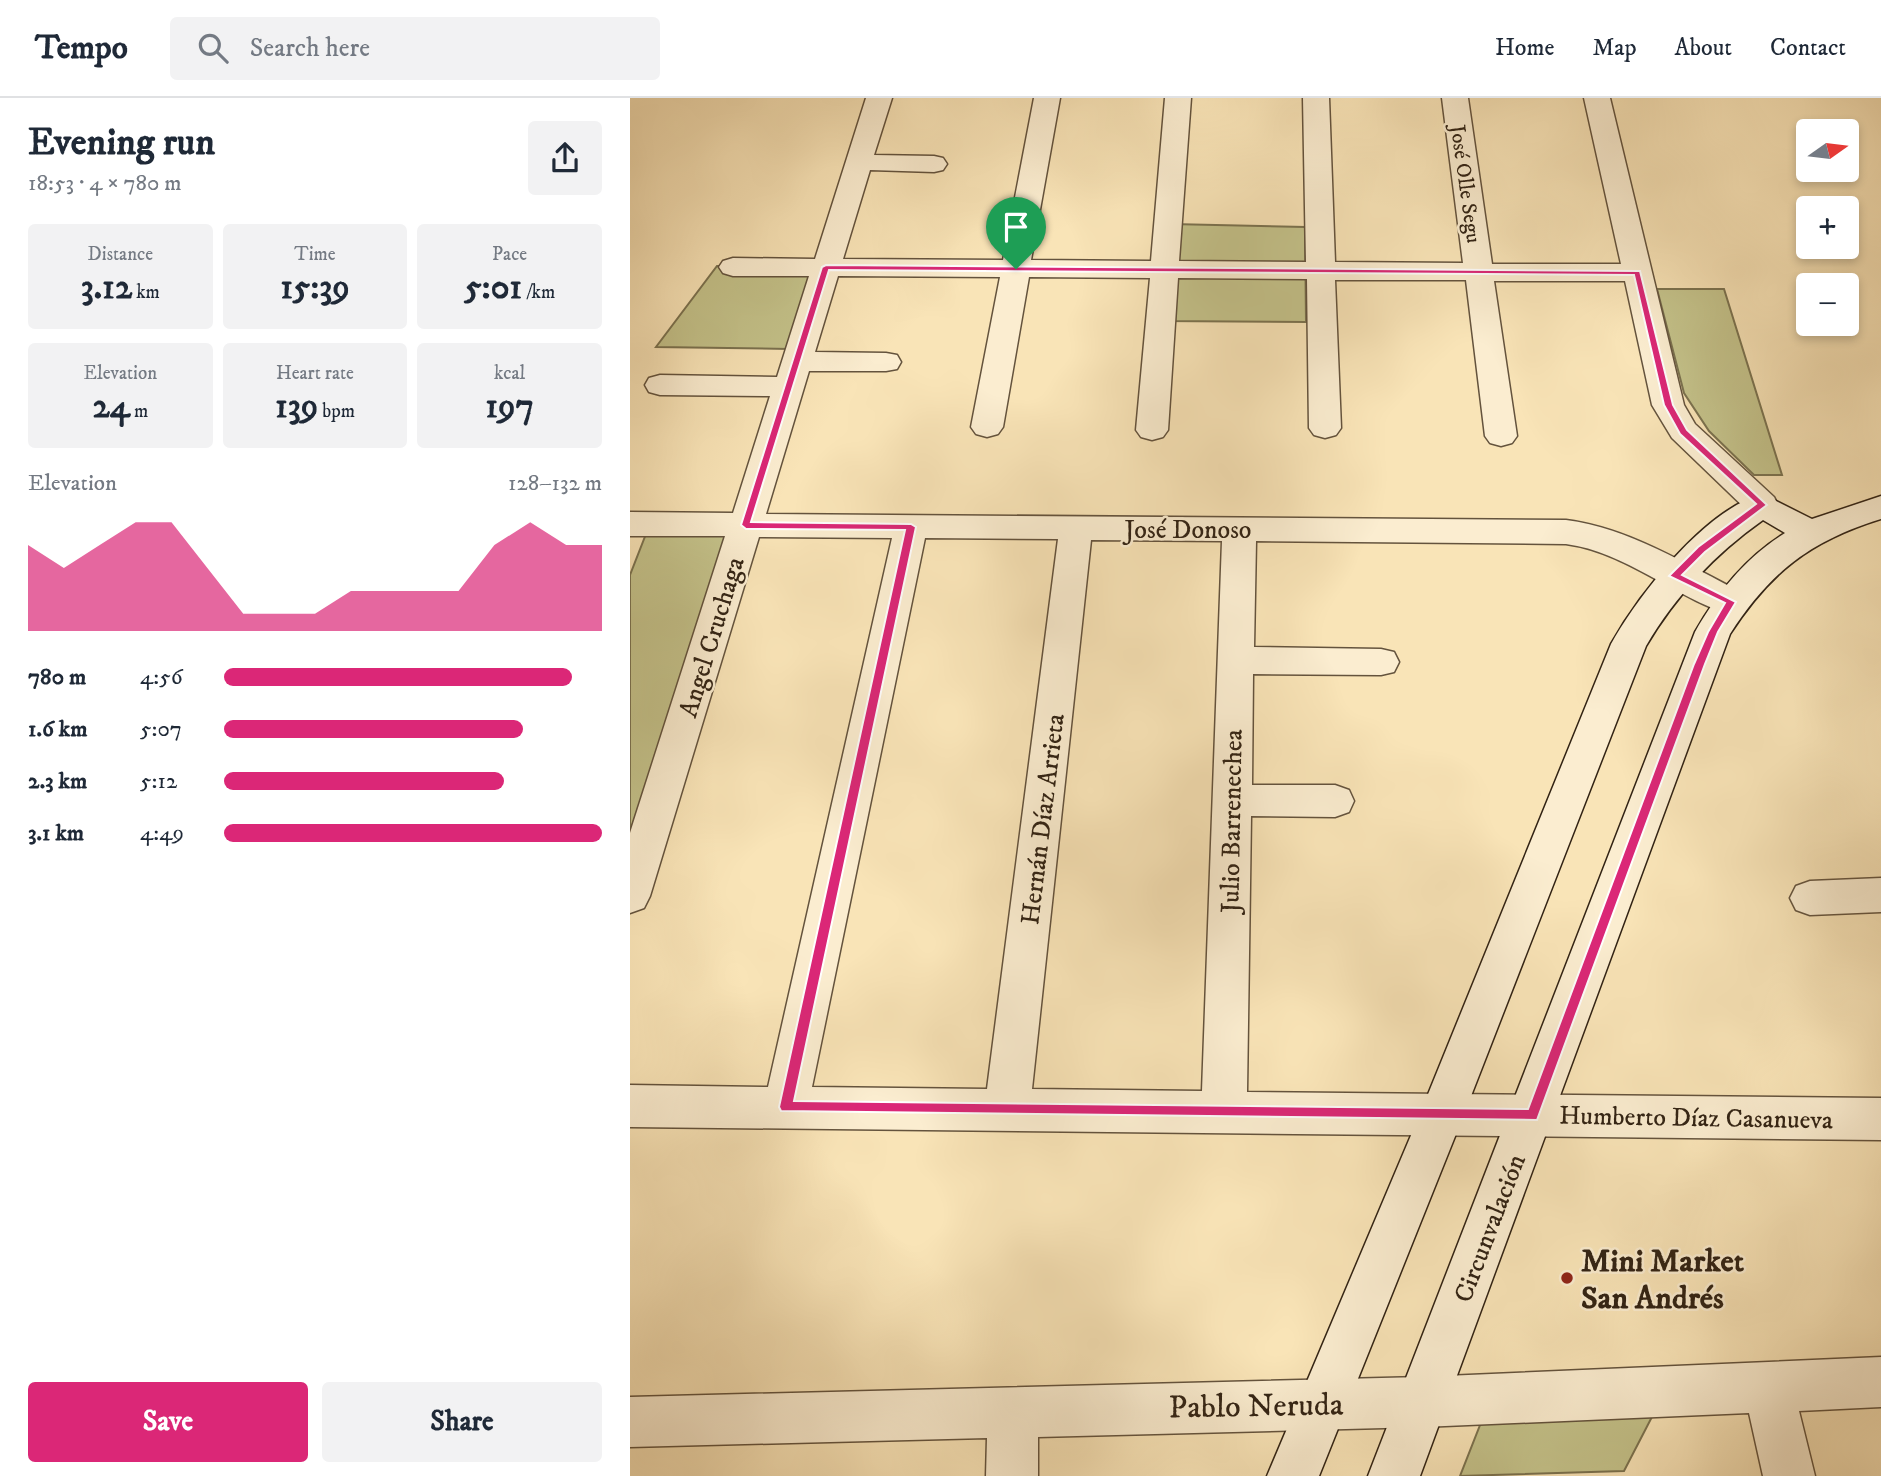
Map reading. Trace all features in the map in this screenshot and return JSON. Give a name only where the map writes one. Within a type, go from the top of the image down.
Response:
[{"type":"street","name":"Angel Cruchaga","points":[[630,896],[879,98]]},
{"type":"street","points":[[987,427],[1047,98]]},
{"type":"street","points":[[1152,430],[1178,98]]},
{"type":"street","points":[[1316,98],[1325,428]]},
{"type":"street","name":"José Olle Segu","points":[[1455,98],[1501,436]]},
{"type":"street","points":[[1597,98],[1668,405],[1683,431],[1762,505],[1809,532]]},
{"type":"street","points":[[859,162],[934,164]]},
{"type":"street","points":[[733,267],[1637,273]]},
{"type":"street","points":[[660,385],[793,374],[886,362]]},
{"type":"street","points":[[1293,1476],[1442,1114],[1612,682],[1650,609],[1675,576],[1701,550],[1762,505]]},
{"type":"street","name":"Circunvalación","points":[[1394,1476],[1713,632],[1731,602],[1753,575],[1809,532],[1881,507]]},
{"type":"street","name":"José Donoso","points":[[631,526],[1566,532],[1589,535],[1620,547],[1731,602]]},
{"type":"street","points":[[786,1107],[911,527]]},
{"type":"street","name":"Hernán Díaz Arrieta","points":[[1007,1110],[1076,528]]},
{"type":"street","name":"Julio Barrenechea","points":[[1224,1112],[1238,530]]},
{"type":"street","points":[[1235,660],[1381,662]]},
{"type":"street","points":[[1231,800],[1335,801]]},
{"type":"street","points":[[1810,898],[1881,895]]},
{"type":"street","name":"Humberto Díaz Casanueva","points":[[630,1106],[1881,1119]]},
{"type":"street","name":"Pablo Neruda","points":[[630,1422],[1422,1402],[1881,1382]]},
{"type":"street","points":[[1768,1387],[1789,1476]]},
{"type":"street","points":[[1012,1476],[1013,1412]]},
{"type":"shaded area","points":[[1171,224],[1305,227],[1306,322],[1161,321]]},
{"type":"shaded area","points":[[717,266],[819,266],[789,349],[656,347]]},
{"type":"shaded area","points":[[1657,289],[1724,289],[1782,475],[1754,475],[1709,431],[1684,393]]},
{"type":"shaded area","points":[[646,534],[731,536],[630,832],[630,575]]},
{"type":"shaded area","points":[[1655,1411],[1624,1471],[1460,1476],[1484,1415]]},
{"type":"place","name":"Mini Market San Andrés","points":[[1567,1278]]},
{"type":"route","points":[[826,267],[1016,269],[1637,273],[1668,405],[1683,431],[1762,505],[1701,550],[1675,576],[1731,602],[1713,632],[1700,664],[1532,1115],[786,1107],[911,527],[746,525],[826,267]]}]
